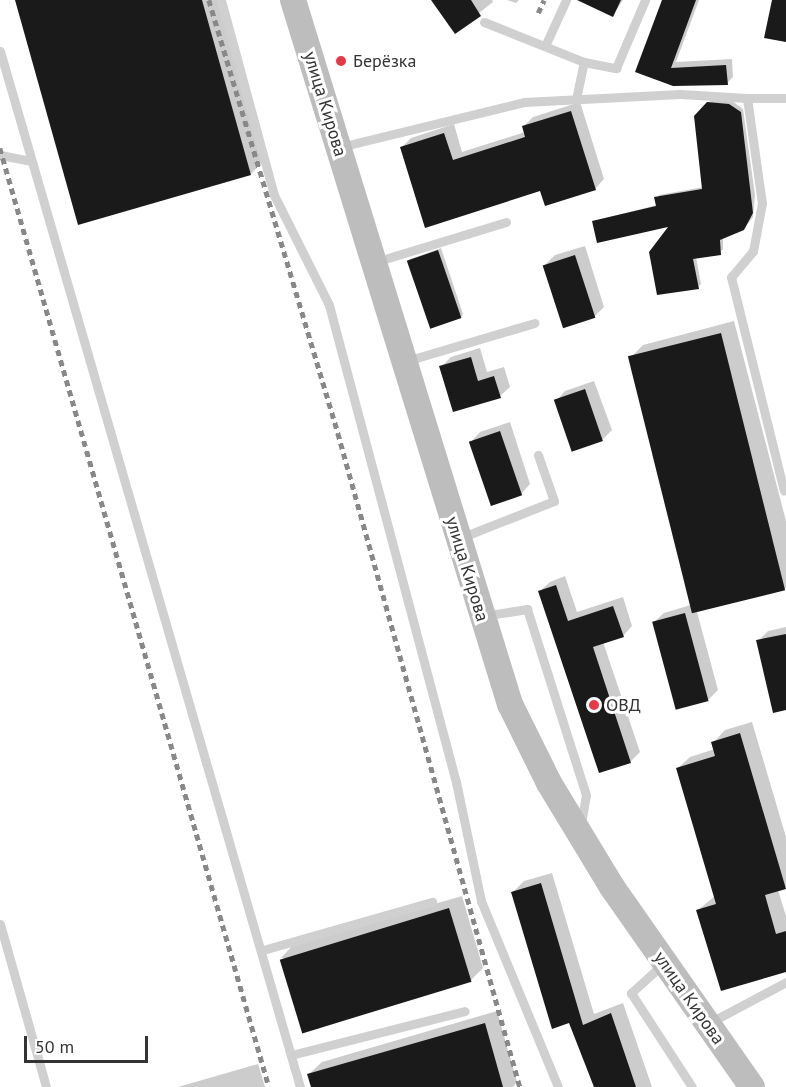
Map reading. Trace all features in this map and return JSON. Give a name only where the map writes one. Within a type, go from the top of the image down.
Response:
[{"type":"main road","name":"улица Кирова","points":[[293,0],[510,704],[580,833],[664,963],[752,1087]]},
{"type":"lane","points":[[220,0],[274,195],[329,305],[456,782],[481,900],[558,1087]]},
{"type":"lane","points":[[545,46],[566,0]]},
{"type":"lane","points":[[484,22],[584,62],[616,68],[645,0]]},
{"type":"lane","points":[[0,51],[30,161],[264,951],[300,1087]]},
{"type":"lane","points":[[576,99],[584,62]]},
{"type":"lane","points":[[339,147],[524,102],[680,94],[786,98]]},
{"type":"lane","points":[[747,98],[762,203],[753,251],[731,277],[784,491]]},
{"type":"lane","points":[[0,155],[30,161]]},
{"type":"lane","points":[[375,262],[506,222]]},
{"type":"lane","points":[[406,361],[534,323]]},
{"type":"lane","points":[[458,539],[554,501],[538,455]]},
{"type":"lane","points":[[481,616],[527,609],[586,795],[580,833]]},
{"type":"lane","points":[[264,951],[432,902]]},
{"type":"lane","points":[[0,924],[46,1087]]},
{"type":"lane","points":[[664,963],[631,993],[692,1087]]},
{"type":"lane","points":[[707,1024],[786,982]]},
{"type":"lane","points":[[291,1055],[465,1011]]},
{"type":"building","points":[[15,0],[202,0],[251,175],[78,225]]},
{"type":"building","points":[[431,0],[471,0],[481,16],[455,34]]},
{"type":"building","points":[[577,0],[621,0],[613,17]]},
{"type":"building","points":[[662,0],[696,0],[671,68],[726,65],[728,85],[673,86],[635,72]]},
{"type":"building","points":[[772,0],[786,0],[786,42],[764,38]]},
{"type":"building","points":[[707,102],[729,104],[741,112],[753,213],[744,230],[720,240],[721,255],[693,259],[699,289],[657,295],[649,252],[668,227],[597,243],[592,221],[656,206],[654,197],[702,189],[694,116]]},
{"type":"building","points":[[571,111],[596,190],[545,206],[540,191],[425,228],[400,147],[444,133],[453,160],[525,137],[522,126]]},
{"type":"building","points":[[438,250],[461,318],[430,329],[407,261]]},
{"type":"building","points":[[575,255],[595,318],[563,328],[543,266]]},
{"type":"building","points":[[721,333],[785,590],[692,613],[628,356]]},
{"type":"building","points":[[471,357],[478,381],[494,376],[501,398],[453,412],[439,366]]},
{"type":"building","points":[[585,389],[603,441],[572,452],[554,400]]},
{"type":"building","points":[[500,431],[522,495],[491,506],[469,442]]},
{"type":"building","name":"ОВД","points":[[556,585],[568,621],[613,606],[624,637],[593,647],[631,763],[599,773],[538,591]]},
{"type":"building","points":[[685,613],[709,701],[676,710],[652,622]]},
{"type":"building","points":[[786,634],[786,710],[773,713],[756,640]]},
{"type":"building","points":[[740,733],[786,889],[765,895],[776,934],[786,931],[786,972],[721,991],[696,910],[716,904],[676,768],[715,756],[711,742]]},
{"type":"building","points":[[541,883],[583,1025],[611,1013],[636,1087],[594,1087],[569,1023],[552,1029],[511,892]]},
{"type":"building","points":[[449,908],[472,982],[302,1033],[280,960]]},
{"type":"building","points":[[485,1023],[503,1087],[311,1087],[307,1074]]},
{"type":"railway","points":[[209,0],[338,433],[520,1087]]},
{"type":"railway","points":[[538,13],[544,0]]},
{"type":"railway","points":[[0,148],[269,1087]]},
{"type":"place","name":"Берёзка","points":[[341,61]]},
{"type":"place","name":"ОВД","points":[[594,705]]}]
